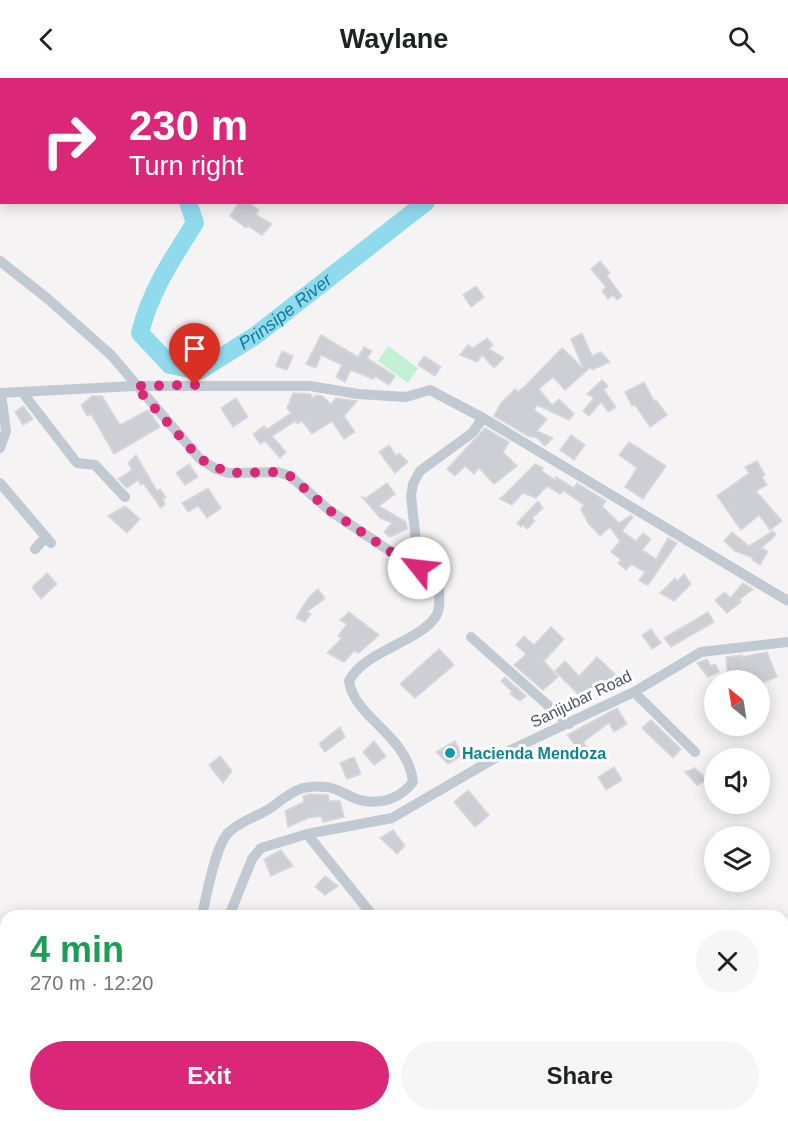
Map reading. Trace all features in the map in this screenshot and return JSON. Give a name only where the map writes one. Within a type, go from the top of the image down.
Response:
[{"type":"street","points":[[0,261],[48,299],[111,356],[200,459],[229,473],[278,472],[290,476],[329,510],[403,560],[419,568],[439,588],[439,609],[436,617],[403,641],[375,656],[354,673],[349,681],[356,699],[395,740],[412,770],[413,782],[392,800],[364,801],[339,789],[326,787],[297,788],[269,809],[247,818],[223,841],[208,885],[203,910]]},
{"type":"street","points":[[0,448],[6,431],[0,393],[135,386],[310,386],[358,394],[406,397],[430,390],[483,418],[788,601]]},
{"type":"street","points":[[22,392],[77,464],[95,465],[125,497]]},
{"type":"street","points":[[419,568],[411,496],[413,484],[420,471],[472,433],[483,418]]},
{"type":"street","points":[[0,483],[48,540],[35,549]]},
{"type":"street","points":[[471,637],[569,724]]},
{"type":"street","name":"Sanijubar Road","points":[[232,910],[256,853],[267,846],[307,834],[392,818],[502,754],[634,692],[701,652],[788,642]]},
{"type":"street","points":[[634,692],[695,752]]},
{"type":"street","points":[[307,834],[369,910]]},
{"type":"green space","points":[[388,346],[418,368],[408,383],[378,361]]},
{"type":"building","points":[[238,204],[251,204],[259,210],[256,215],[272,224],[262,235],[248,226],[246,228],[230,216]]},
{"type":"building","points":[[600,261],[610,273],[607,276],[622,296],[617,300],[613,295],[608,299],[602,291],[606,287],[591,269]]},
{"type":"building","points":[[476,286],[484,297],[471,307],[463,295]]},
{"type":"building","points":[[582,333],[592,356],[601,352],[610,362],[592,370],[591,367],[565,390],[553,377],[539,389],[552,405],[559,399],[574,414],[569,420],[537,405],[534,410],[547,419],[537,431],[553,438],[545,446],[537,438],[528,436],[494,416],[501,403],[515,389],[518,392],[525,386],[562,348],[583,368],[571,339]]},
{"type":"building","points":[[321,335],[358,357],[364,347],[372,351],[367,358],[395,376],[389,385],[375,376],[373,379],[351,370],[345,382],[336,377],[342,365],[321,355],[316,368],[306,364]]},
{"type":"building","points":[[487,338],[493,345],[489,349],[504,358],[494,368],[482,355],[477,362],[460,355],[468,345],[473,348]]},
{"type":"building","points":[[282,351],[293,356],[287,370],[276,366]]},
{"type":"building","points":[[424,356],[441,367],[435,376],[418,365]]},
{"type":"building","points":[[602,380],[608,386],[604,390],[616,407],[608,412],[601,402],[589,416],[583,411],[594,398],[587,394]]},
{"type":"building","points":[[644,382],[654,401],[656,400],[667,415],[650,427],[635,405],[632,406],[625,392]]},
{"type":"building","points":[[293,393],[310,394],[313,398],[316,395],[322,396],[331,404],[336,398],[357,401],[344,416],[355,432],[344,439],[332,421],[312,434],[302,421],[297,424],[295,421],[272,436],[286,452],[280,458],[265,441],[260,444],[253,434],[264,426],[267,429],[291,413],[287,408]]},
{"type":"building","points":[[92,396],[102,396],[120,425],[148,410],[160,427],[114,454],[91,414],[87,416],[81,405]]},
{"type":"building","points":[[236,398],[248,417],[233,427],[221,408]]},
{"type":"building","points":[[23,406],[33,419],[23,425],[15,412]]},
{"type":"building","points":[[485,428],[509,442],[503,452],[517,466],[494,484],[479,468],[474,474],[465,466],[455,476],[447,469]]},
{"type":"building","points":[[571,435],[585,445],[574,460],[560,450]]},
{"type":"building","points":[[629,442],[666,466],[643,499],[625,487],[637,468],[619,455]]},
{"type":"building","points":[[389,445],[396,456],[399,453],[408,462],[395,473],[379,452]]},
{"type":"building","points":[[136,455],[157,491],[160,489],[166,497],[163,500],[165,504],[161,508],[143,483],[141,485],[138,480],[127,488],[118,479],[132,470],[128,463]]},
{"type":"building","points":[[757,461],[765,475],[762,477],[767,485],[756,491],[782,521],[770,530],[759,515],[741,530],[717,496],[749,473],[745,467]]},
{"type":"building","points":[[189,464],[198,477],[185,485],[176,473]]},
{"type":"building","points":[[535,464],[543,468],[542,471],[555,480],[556,477],[574,488],[577,483],[606,501],[602,506],[619,523],[631,515],[633,517],[622,531],[636,541],[643,533],[651,539],[642,550],[656,559],[668,538],[677,543],[648,585],[639,581],[645,572],[631,564],[626,570],[618,563],[621,560],[611,552],[620,541],[610,527],[600,536],[588,523],[581,509],[584,505],[564,491],[560,494],[547,486],[536,498],[523,493],[512,505],[500,499]]},
{"type":"building","points":[[387,483],[395,494],[379,506],[406,522],[407,529],[390,537],[384,532],[392,523],[380,518],[362,497],[366,498]]},
{"type":"building","points":[[208,488],[221,508],[207,518],[198,506],[188,512],[182,503]]},
{"type":"building","points":[[538,501],[543,508],[532,518],[535,521],[527,529],[523,525],[521,527],[517,523]]},
{"type":"building","points":[[125,506],[140,519],[127,533],[108,516]]},
{"type":"building","points":[[773,531],[776,535],[761,548],[768,551],[760,565],[752,560],[753,558],[735,551],[724,541],[732,532],[749,546]]},
{"type":"building","points":[[47,573],[57,584],[41,599],[32,587]]},
{"type":"building","points":[[684,574],[691,584],[674,601],[660,593],[675,578],[678,581]]},
{"type":"building","points":[[743,583],[753,589],[727,613],[715,600],[725,592],[730,598]]},
{"type":"building","points":[[318,589],[325,598],[307,612],[311,614],[305,622],[296,618],[309,597]]},
{"type":"building","points":[[349,612],[379,635],[359,653],[354,651],[344,662],[327,653],[342,638],[338,636],[347,624],[340,620]]},
{"type":"building","points":[[708,612],[714,622],[671,647],[664,638]]},
{"type":"building","points":[[551,627],[564,639],[544,661],[558,677],[543,690],[514,665],[526,654],[516,645],[524,636],[534,645]]},
{"type":"building","points":[[651,629],[661,643],[652,649],[642,635]]},
{"type":"building","points":[[439,649],[454,665],[415,698],[400,684]]},
{"type":"building","points":[[767,652],[777,677],[770,680],[770,670],[727,670],[726,657],[742,655],[742,657]]},
{"type":"building","points":[[597,657],[615,674],[603,686],[600,683],[584,700],[555,671],[565,661],[579,676]]},
{"type":"building","points":[[707,659],[711,666],[715,664],[718,670],[704,670],[704,672],[697,663]]},
{"type":"building","points":[[505,677],[526,696],[520,701],[510,694],[512,692],[501,681]]},
{"type":"building","points":[[617,708],[627,724],[614,732],[609,723],[587,739],[583,743],[594,754],[587,760],[567,735]]},
{"type":"building","points":[[651,720],[681,749],[673,758],[642,728]]},
{"type":"building","points":[[340,727],[345,737],[325,752],[319,744]]},
{"type":"building","points":[[374,741],[386,756],[374,765],[363,752]]},
{"type":"building","name":"Hacienda Mendoza","points":[[455,741],[463,755],[448,764],[436,752]]},
{"type":"building","points":[[220,756],[232,771],[223,783],[209,765]]},
{"type":"building","points":[[354,757],[361,774],[347,779],[340,763]]},
{"type":"building","points":[[614,767],[622,780],[606,790],[598,777]]},
{"type":"building","points":[[695,768],[704,777],[704,782],[697,785],[685,772]]},
{"type":"building","points":[[468,790],[489,815],[475,827],[454,802]]},
{"type":"building","points":[[328,795],[329,801],[340,801],[344,817],[323,822],[321,816],[308,818],[288,827],[285,811],[304,802],[303,796]]},
{"type":"building","points":[[393,830],[405,846],[397,854],[380,838]]},
{"type":"building","points":[[281,850],[293,866],[271,876],[264,859]]},
{"type":"building","points":[[325,876],[338,886],[325,895],[315,887]]},
{"type":"waterway","name":"Prinsipe River","points":[[189,204],[195,223],[156,290],[140,333],[170,365],[199,371],[255,336],[423,204]]},
{"type":"place","name":"Hacienda Mendoza","points":[[450,753]]},
{"type":"route","points":[[195,385],[135,386],[200,459],[216,469],[229,473],[278,472],[290,476],[329,510],[403,560],[419,568]]}]
